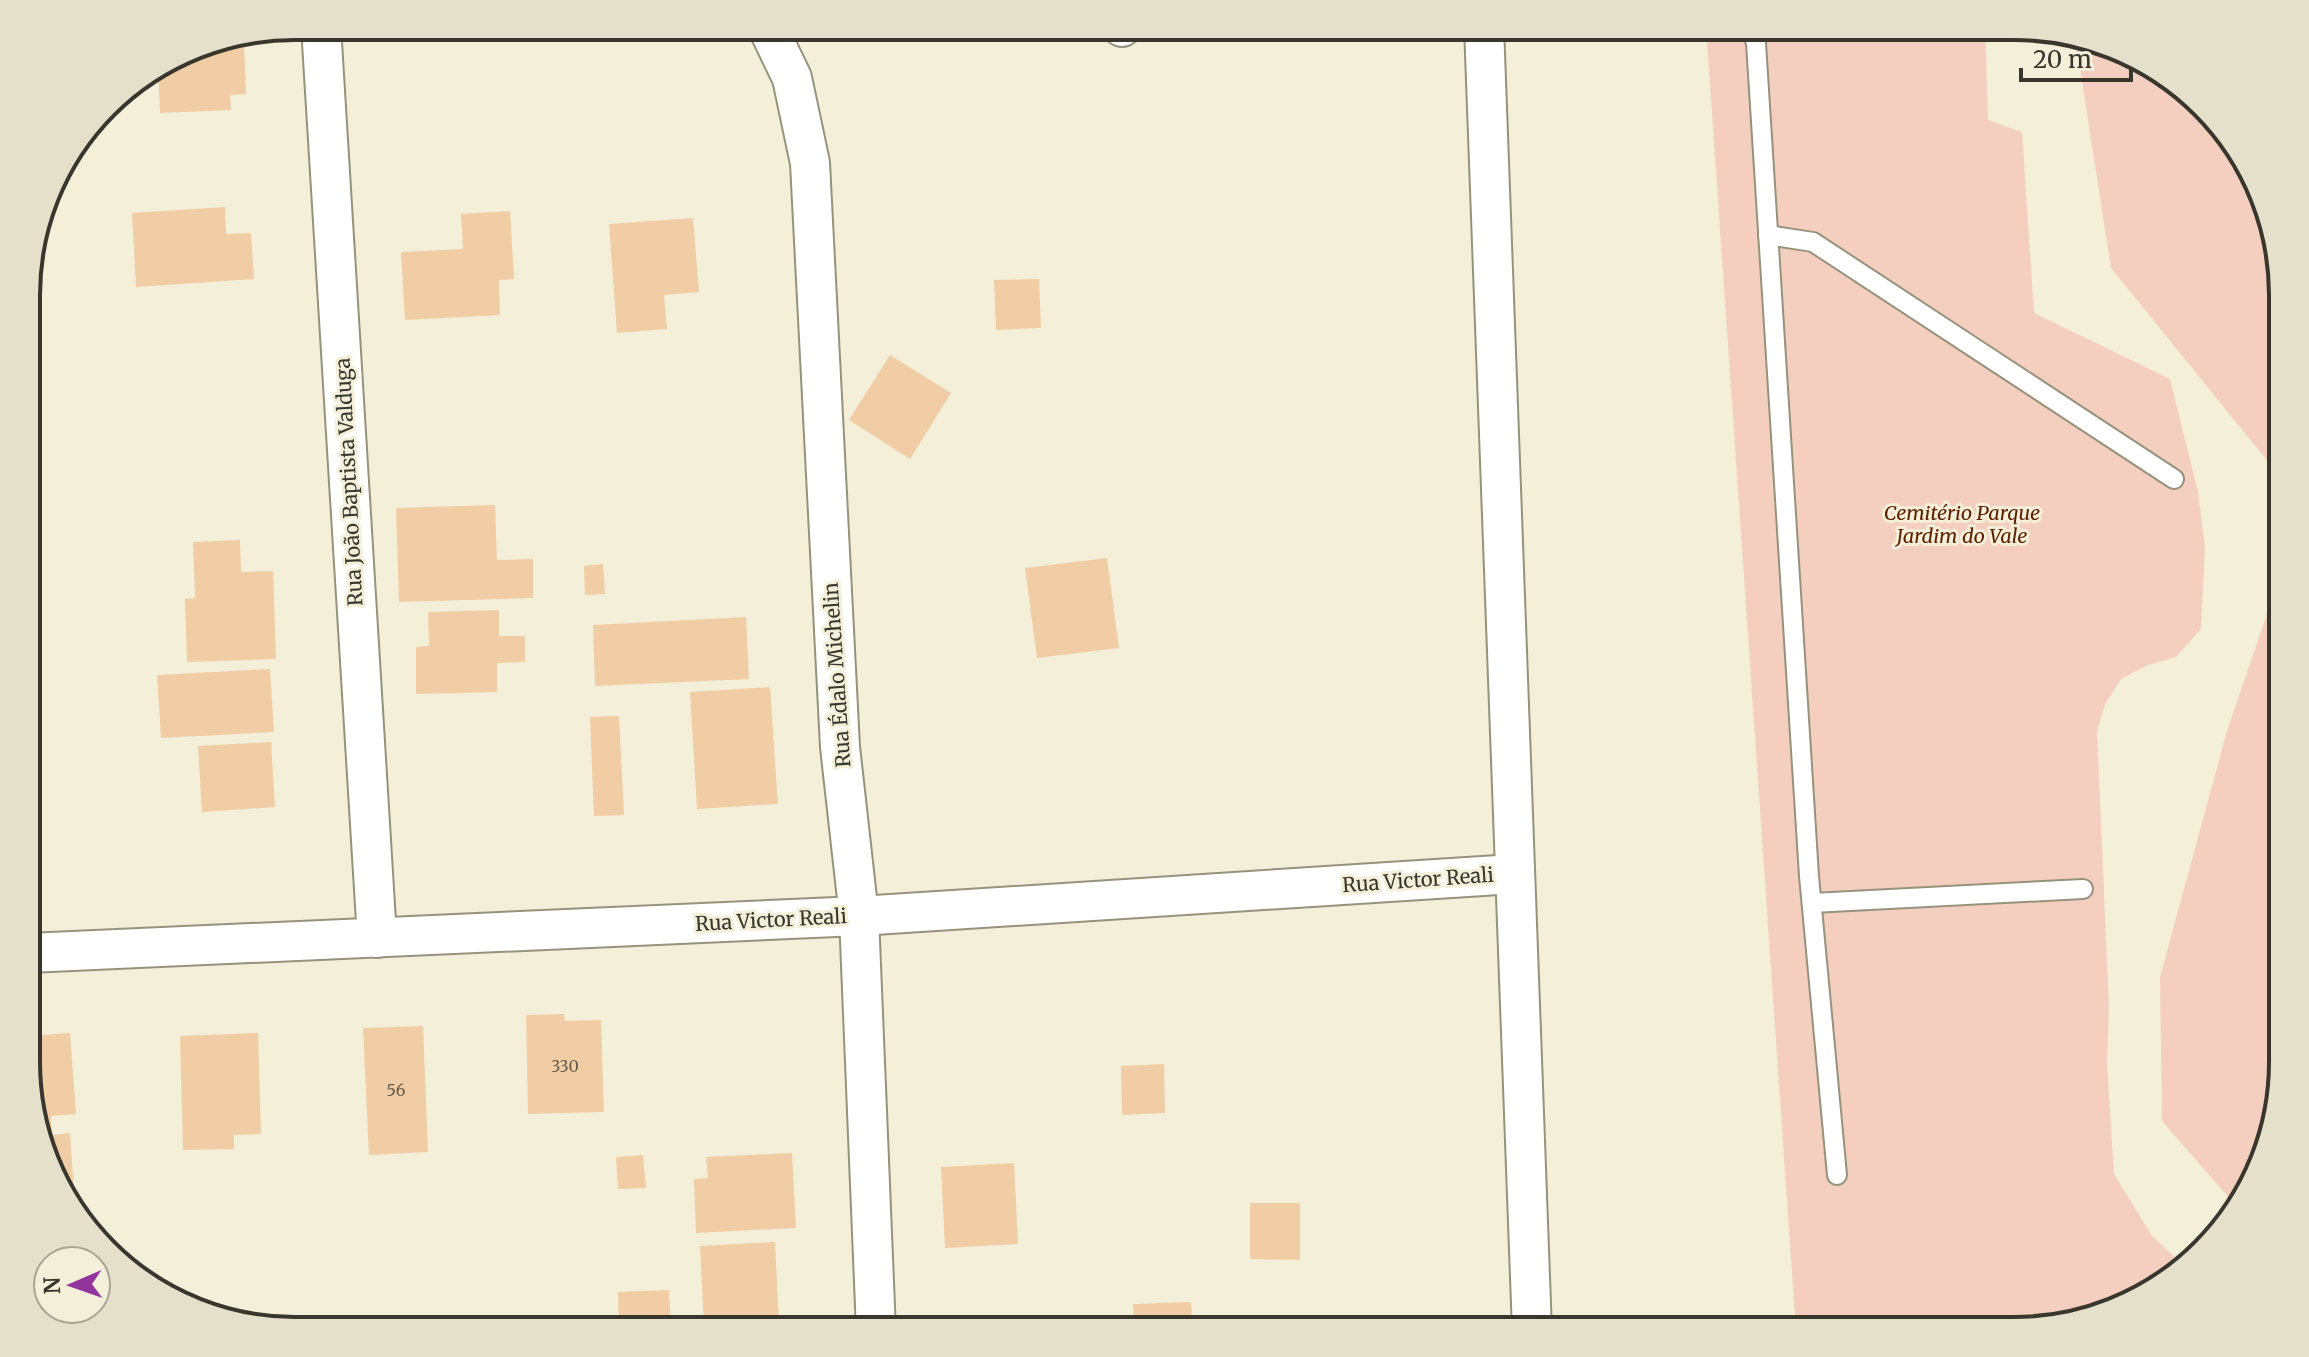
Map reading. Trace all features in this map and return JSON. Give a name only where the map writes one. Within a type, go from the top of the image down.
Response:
[{"type":"street","name":"Rua João Baptista Valduga","points":[[322,40],[377,938]]},
{"type":"street","name":"Rua Édalo Michelin","points":[[774,40],[792,78],[810,163],[840,747],[859,916],[875,1317]]},
{"type":"street","points":[[1484,40],[1531,1316]]},
{"type":"street","name":"Rua Victor Reali","points":[[40,952],[859,916],[1514,874]]},
{"type":"lane","points":[[1755,40],[1812,903],[1837,1175]]},
{"type":"lane","points":[[1768,235],[1813,242],[2174,479]]},
{"type":"lane","points":[[1812,903],[2083,889]]},
{"type":"green space","name":"Cemitério Parque Jardim do Vale","points":[[1707,40],[1985,40],[1988,120],[2022,132],[2034,313],[2170,379],[2198,492],[2205,547],[2201,629],[2176,657],[2148,665],[2121,679],[2105,704],[2097,731],[2109,1007],[2107,1064],[2114,1174],[2152,1236],[2176,1258],[2127,1291],[2063,1312],[2030,1316],[1795,1316]]},
{"type":"green space","points":[[2077,48],[2111,59],[2169,93],[2216,140],[2250,198],[2267,262],[2268,462],[2111,268]]},
{"type":"green space","points":[[2268,611],[2267,1095],[2250,1159],[2229,1198],[2162,1121],[2160,977],[2227,731]]},
{"type":"building","points":[[244,46],[246,94],[230,95],[231,110],[160,113],[159,80],[198,59]]},
{"type":"building","points":[[225,207],[226,234],[251,233],[254,279],[136,287],[132,213]]},
{"type":"building","points":[[510,211],[514,279],[499,280],[500,315],[405,320],[401,252],[463,249],[461,214]]},
{"type":"building","points":[[693,218],[699,292],[664,295],[667,329],[617,333],[609,224]]},
{"type":"building","points":[[1039,279],[1041,328],[996,330],[994,280]]},
{"type":"building","points":[[890,355],[951,393],[910,459],[849,420]]},
{"type":"building","points":[[495,505],[497,560],[533,559],[533,598],[399,602],[396,508]]},
{"type":"building","points":[[240,540],[241,572],[273,571],[276,659],[187,662],[185,599],[195,598],[193,542]]},
{"type":"building","points":[[1107,558],[1119,648],[1037,658],[1025,568]]},
{"type":"building","points":[[603,564],[605,594],[585,595],[584,566]]},
{"type":"building","points":[[499,610],[499,636],[525,636],[525,662],[497,663],[497,692],[416,694],[416,647],[429,646],[428,612]]},
{"type":"building","points":[[746,617],[749,679],[595,686],[593,625]]},
{"type":"building","points":[[270,669],[274,732],[161,738],[157,675]]},
{"type":"building","points":[[770,687],[778,804],[697,809],[690,692]]},
{"type":"building","points":[[619,716],[624,815],[594,816],[590,717]]},
{"type":"building","points":[[271,742],[275,807],[202,812],[198,746]]},
{"type":"building","points":[[564,1014],[565,1021],[601,1020],[604,1112],[528,1114],[526,1015]]},
{"type":"building","points":[[423,1026],[428,1152],[369,1155],[363,1028]]},
{"type":"building","points":[[70,1033],[76,1114],[51,1116],[52,1135],[70,1133],[74,1189],[59,1159],[49,1128],[42,1095],[40,1035]]},
{"type":"building","points":[[258,1033],[261,1134],[234,1135],[234,1149],[183,1150],[180,1036]]},
{"type":"building","points":[[1164,1064],[1165,1113],[1122,1115],[1121,1066]]},
{"type":"building","points":[[792,1153],[796,1228],[696,1233],[694,1179],[708,1178],[706,1157]]},
{"type":"building","points":[[643,1155],[646,1188],[618,1189],[616,1157]]},
{"type":"building","points":[[1014,1163],[1018,1244],[945,1248],[941,1167]]},
{"type":"building","points":[[1250,1203],[1300,1203],[1300,1260],[1250,1259]]},
{"type":"building","points":[[775,1242],[779,1317],[704,1317],[700,1246]]},
{"type":"building","points":[[669,1290],[670,1317],[619,1317],[618,1292]]},
{"type":"building","points":[[1191,1302],[1192,1316],[1133,1317],[1133,1304]]}]
